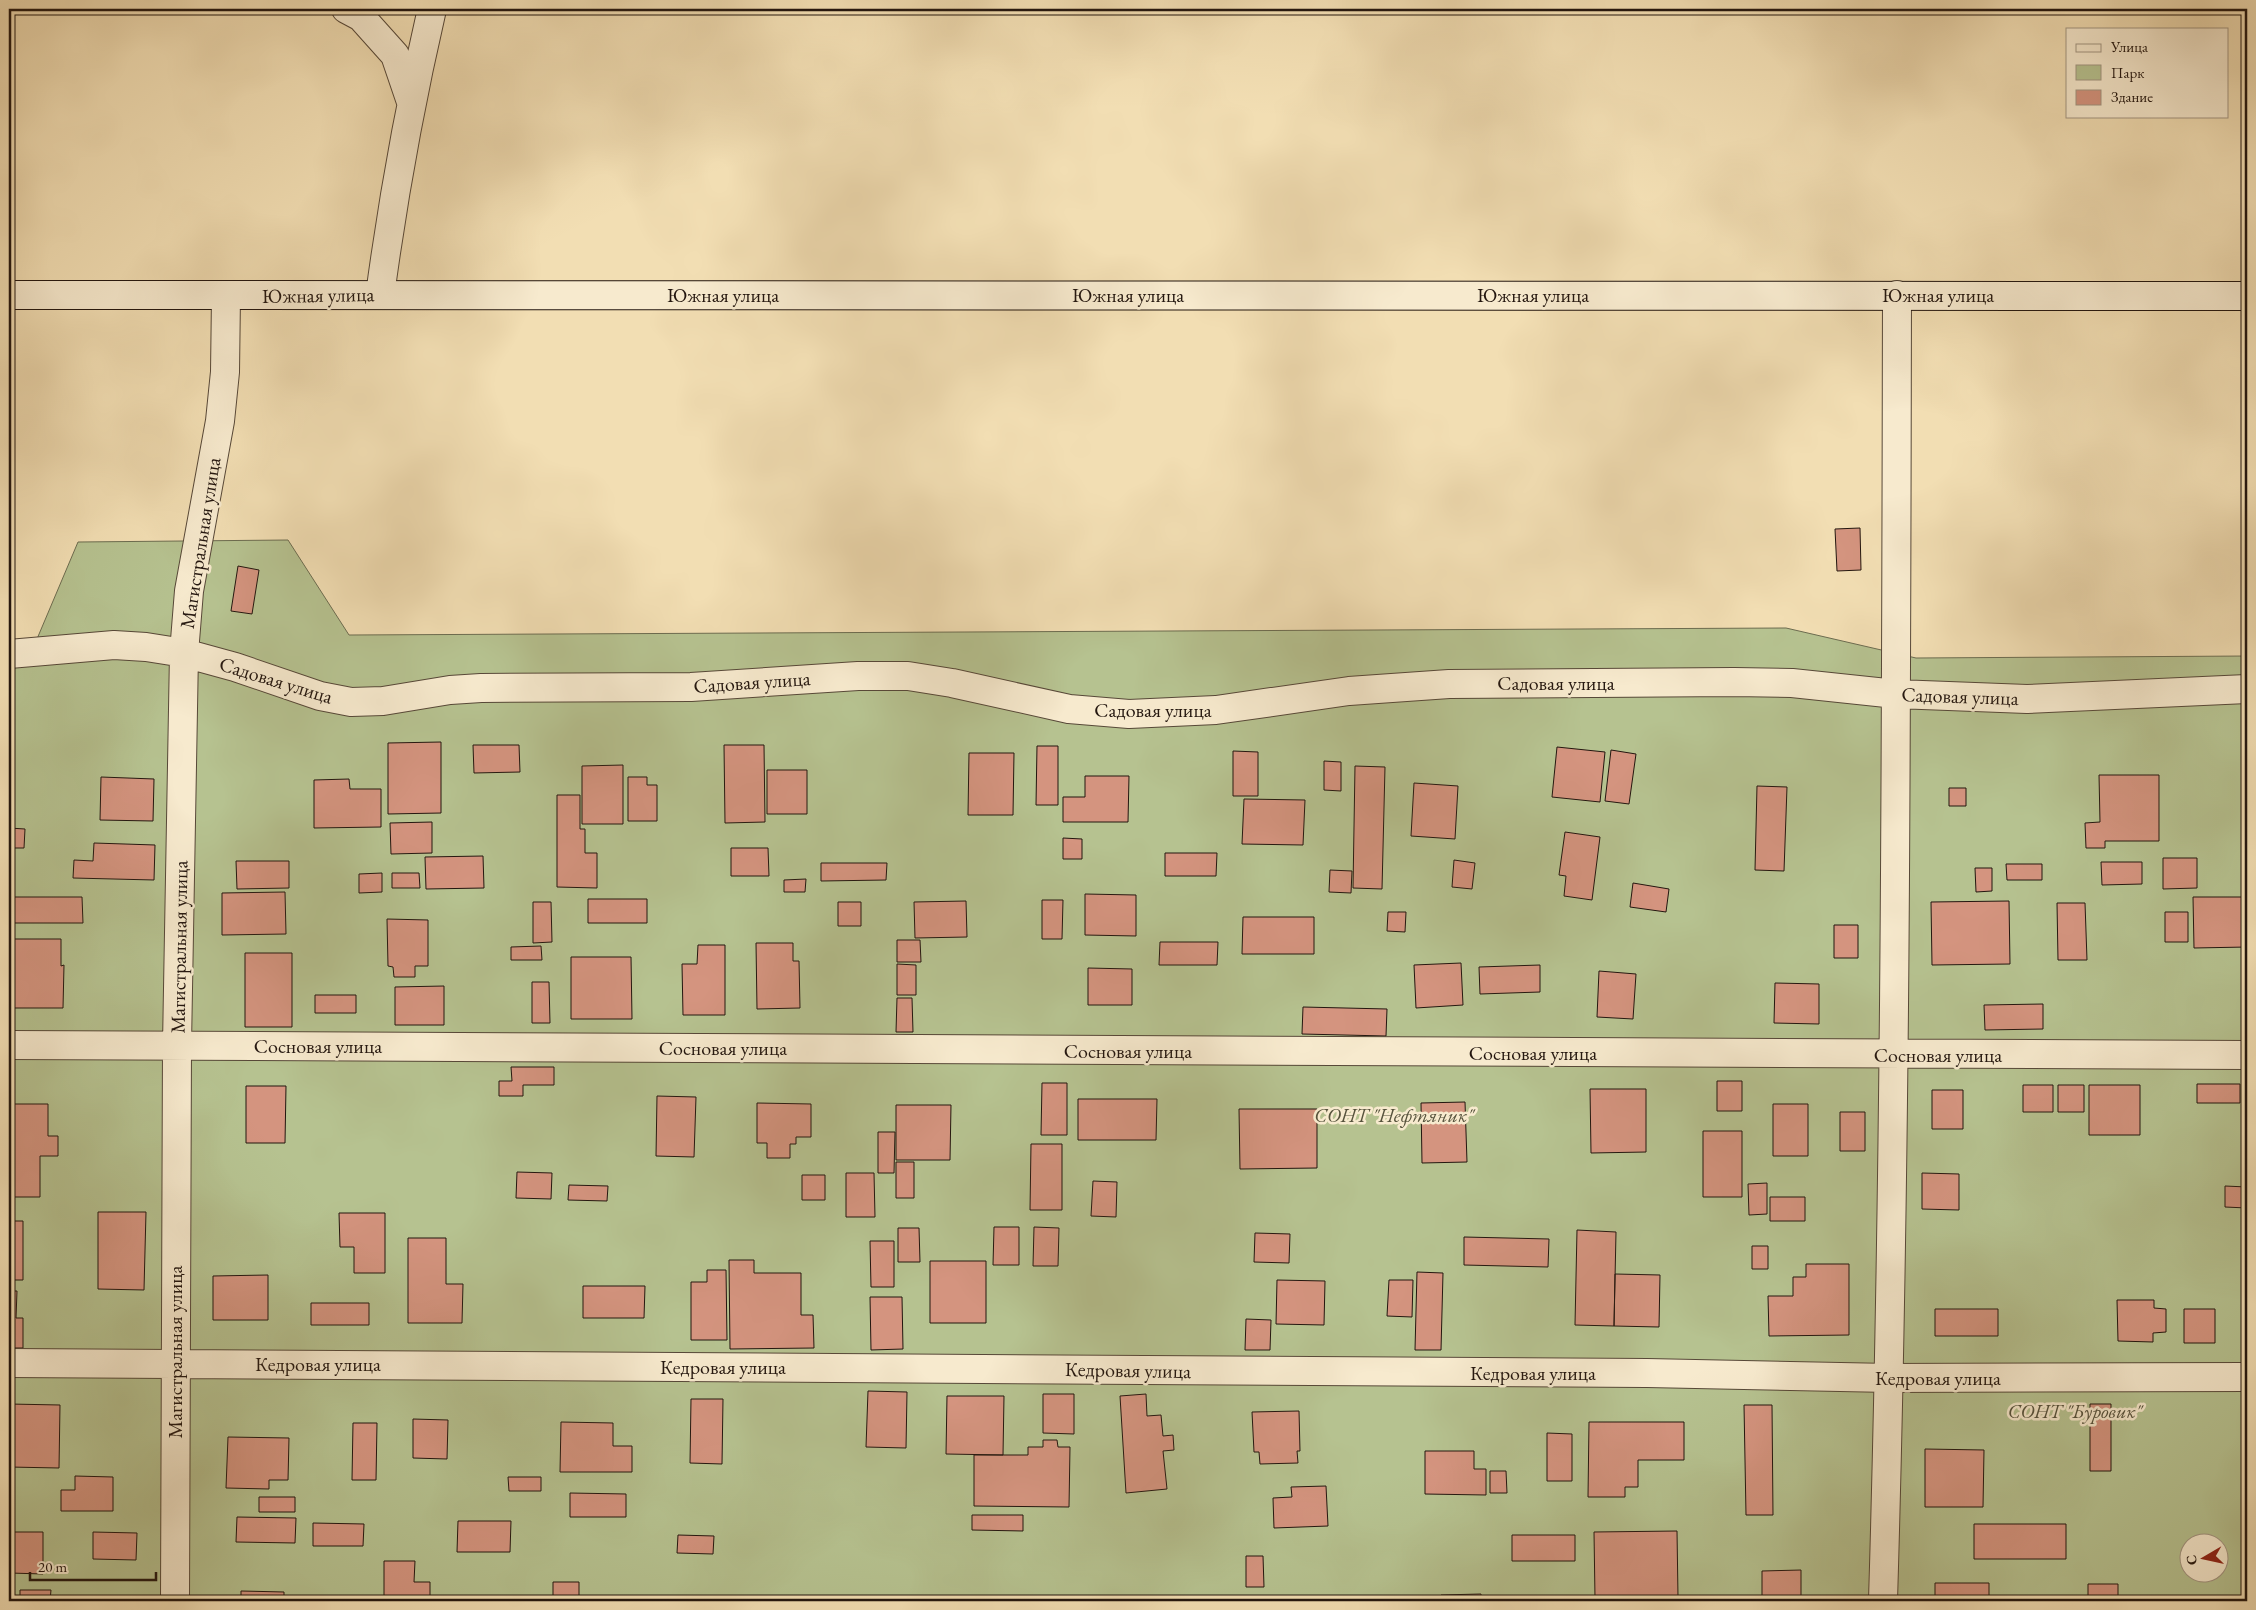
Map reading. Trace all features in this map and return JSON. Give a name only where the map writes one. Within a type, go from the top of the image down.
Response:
[{"type":"street","points":[[346,9],[361,16],[395,55],[411,102]]},
{"type":"street","points":[[380,295],[390,221],[411,102],[432,9]]},
{"type":"street","name":"Южная улица","points":[[9,294],[226,296],[2247,296]]},
{"type":"street","points":[[1883,1601],[1890,1378],[1894,1055],[1897,295]]},
{"type":"street","name":"Магистральная улица","points":[[175,1601],[177,1045],[184,653],[189,591],[220,421],[225,372],[226,296]]},
{"type":"street","name":"Садовая улица","points":[[9,654],[114,645],[146,647],[184,653],[235,667],[320,696],[351,702],[384,701],[450,690],[481,688],[691,687],[858,676],[908,676],[952,683],[1069,708],[1129,714],[1216,710],[1349,691],[1449,684],[1792,683],[1896,694],[2027,699],[2247,689]]},
{"type":"street","name":"Сосновая улица","points":[[9,1045],[1894,1055],[2247,1055]]},
{"type":"street","name":"Кедровая улица","points":[[9,1363],[1637,1373],[1890,1378],[2247,1377]]},
{"type":"green space","name":"СОНТ \"Нефтяник\"","points":[[288,540],[349,635],[1786,628],[1916,658],[2247,656],[2247,1601],[9,1601],[9,646],[34,646],[78,542]]},
{"type":"building","points":[[1860,528],[1861,570],[1837,571],[1835,529]]},
{"type":"building","points":[[238,566],[259,570],[252,614],[231,611]]},
{"type":"building","points":[[441,742],[441,813],[388,814],[388,743]]},
{"type":"building","points":[[473,745],[519,745],[520,772],[474,773]]},
{"type":"building","points":[[724,745],[764,745],[765,822],[725,823]]},
{"type":"building","points":[[1037,746],[1058,746],[1058,805],[1036,805]]},
{"type":"building","points":[[1557,747],[1605,752],[1600,802],[1552,797]]},
{"type":"building","points":[[1611,750],[1636,754],[1629,804],[1605,801]]},
{"type":"building","points":[[1233,751],[1258,752],[1258,796],[1233,796]]},
{"type":"building","points":[[969,753],[1014,753],[1013,815],[968,815]]},
{"type":"building","points":[[1324,761],[1341,762],[1341,791],[1324,790]]},
{"type":"building","points":[[623,765],[623,824],[582,824],[582,766]]},
{"type":"building","points":[[1355,766],[1385,767],[1382,889],[1353,888]]},
{"type":"building","points":[[767,770],[807,770],[807,814],[767,814]]},
{"type":"building","points":[[2099,775],[2159,775],[2159,841],[2105,841],[2105,848],[2086,848],[2085,823],[2100,822]]},
{"type":"building","points":[[1085,776],[1129,776],[1128,822],[1063,822],[1063,797],[1085,797]]},
{"type":"building","points":[[101,777],[154,779],[153,821],[100,820]]},
{"type":"building","points":[[628,777],[647,777],[647,785],[657,785],[657,821],[628,821]]},
{"type":"building","points":[[349,779],[350,789],[381,789],[381,827],[314,828],[314,780]]},
{"type":"building","points":[[1414,783],[1458,786],[1455,839],[1411,836]]},
{"type":"building","points":[[1757,786],[1787,787],[1784,871],[1755,870]]},
{"type":"building","points":[[1949,788],[1966,788],[1966,806],[1949,806]]},
{"type":"building","points":[[557,795],[580,795],[580,829],[585,829],[585,853],[597,853],[597,888],[557,887]]},
{"type":"building","points":[[1244,799],[1305,800],[1303,845],[1242,844]]},
{"type":"building","points":[[432,822],[432,853],[391,854],[390,823]]},
{"type":"building","points":[[9,828],[25,829],[24,848],[9,848]]},
{"type":"building","points":[[1565,832],[1600,837],[1592,900],[1564,896],[1566,876],[1559,875]]},
{"type":"building","points":[[1063,838],[1082,839],[1082,859],[1063,859]]},
{"type":"building","points":[[94,843],[155,845],[154,880],[73,878],[74,860],[93,861]]},
{"type":"building","points":[[731,848],[768,848],[769,876],[731,876]]},
{"type":"building","points":[[1165,853],[1217,853],[1216,876],[1165,876]]},
{"type":"building","points":[[483,856],[484,888],[426,889],[425,857]]},
{"type":"building","points":[[2163,858],[2197,858],[2197,888],[2163,889]]},
{"type":"building","points":[[1454,860],[1475,863],[1472,889],[1452,887]]},
{"type":"building","points":[[236,861],[289,861],[289,888],[237,889]]},
{"type":"building","points":[[2101,862],[2142,862],[2142,884],[2102,885]]},
{"type":"building","points":[[821,863],[887,863],[886,880],[821,881]]},
{"type":"building","points":[[2006,864],[2042,864],[2042,880],[2007,880]]},
{"type":"building","points":[[1975,868],[1992,868],[1992,891],[1976,892]]},
{"type":"building","points":[[1330,870],[1352,871],[1351,893],[1329,892]]},
{"type":"building","points":[[382,873],[382,892],[359,893],[359,874]]},
{"type":"building","points":[[392,873],[419,873],[420,888],[392,888]]},
{"type":"building","points":[[806,879],[805,892],[784,892],[784,880]]},
{"type":"building","points":[[1633,883],[1669,889],[1666,912],[1630,907]]},
{"type":"building","points":[[285,892],[286,934],[222,935],[222,893]]},
{"type":"building","points":[[1085,894],[1136,895],[1136,936],[1085,935]]},
{"type":"building","points":[[9,897],[82,897],[83,923],[9,923]]},
{"type":"building","points":[[2193,897],[2247,897],[2247,947],[2194,948]]},
{"type":"building","points":[[588,899],[647,899],[647,923],[588,923]]},
{"type":"building","points":[[1042,900],[1063,900],[1062,939],[1042,939]]},
{"type":"building","points":[[966,901],[967,937],[915,938],[914,902]]},
{"type":"building","points":[[2009,901],[2010,964],[1932,965],[1931,902]]},
{"type":"building","points":[[533,902],[551,902],[552,942],[533,943]]},
{"type":"building","points":[[838,902],[861,902],[861,926],[838,926]]},
{"type":"building","points":[[2057,903],[2085,903],[2087,960],[2058,960]]},
{"type":"building","points":[[1388,912],[1406,912],[1405,932],[1387,931]]},
{"type":"building","points":[[2165,912],[2188,912],[2188,942],[2165,942]]},
{"type":"building","points":[[1243,917],[1314,917],[1314,954],[1242,954]]},
{"type":"building","points":[[387,919],[428,920],[428,966],[415,966],[415,977],[394,977],[393,967],[388,966]]},
{"type":"building","points":[[1834,925],[1858,925],[1858,958],[1834,958]]},
{"type":"building","points":[[9,939],[61,939],[61,966],[64,965],[63,1008],[9,1008]]},
{"type":"building","points":[[897,940],[920,940],[921,962],[897,962]]},
{"type":"building","points":[[1160,942],[1218,942],[1217,965],[1159,965]]},
{"type":"building","points":[[756,943],[793,943],[793,961],[799,961],[800,1008],[757,1009]]},
{"type":"building","points":[[698,945],[725,945],[725,1015],[683,1015],[682,964],[697,964]]},
{"type":"building","points":[[541,946],[542,960],[511,960],[511,947]]},
{"type":"building","points":[[245,953],[292,953],[292,1027],[245,1027]]},
{"type":"building","points":[[571,957],[631,957],[632,1019],[571,1019]]},
{"type":"building","points":[[1461,963],[1463,1005],[1416,1008],[1414,965]]},
{"type":"building","points":[[897,964],[916,965],[916,995],[897,995]]},
{"type":"building","points":[[1540,965],[1540,992],[1480,994],[1479,967]]},
{"type":"building","points":[[1088,968],[1132,969],[1132,1005],[1088,1005]]},
{"type":"building","points":[[1599,971],[1636,974],[1633,1019],[1597,1017]]},
{"type":"building","points":[[532,982],[549,982],[550,1023],[532,1023]]},
{"type":"building","points":[[1775,983],[1819,984],[1819,1024],[1774,1023]]},
{"type":"building","points":[[444,986],[444,1025],[395,1025],[395,987]]},
{"type":"building","points":[[315,995],[356,995],[356,1013],[315,1013]]},
{"type":"building","points":[[897,998],[912,998],[913,1032],[896,1032]]},
{"type":"building","points":[[2043,1004],[2043,1029],[1985,1030],[1984,1005]]},
{"type":"building","points":[[1303,1007],[1387,1009],[1386,1036],[1302,1034]]},
{"type":"building","points":[[511,1067],[554,1067],[554,1085],[523,1085],[523,1096],[499,1096],[499,1081],[512,1081]]},
{"type":"building","points":[[1717,1081],[1742,1081],[1742,1111],[1717,1111]]},
{"type":"building","points":[[1042,1083],[1067,1083],[1067,1135],[1041,1135]]},
{"type":"building","points":[[2197,1084],[2240,1084],[2240,1103],[2197,1103]]},
{"type":"building","points":[[2023,1085],[2053,1085],[2053,1112],[2023,1112]]},
{"type":"building","points":[[2058,1085],[2084,1085],[2084,1112],[2058,1112]]},
{"type":"building","points":[[2089,1085],[2140,1085],[2140,1135],[2089,1135]]},
{"type":"building","points":[[246,1086],[286,1086],[285,1143],[246,1143]]},
{"type":"building","points":[[1590,1089],[1646,1089],[1646,1152],[1591,1153]]},
{"type":"building","points":[[1932,1090],[1963,1090],[1963,1129],[1932,1129]]},
{"type":"building","points":[[657,1096],[696,1097],[694,1157],[656,1156]]},
{"type":"building","points":[[1078,1099],[1157,1099],[1156,1140],[1078,1140]]},
{"type":"building","points":[[1465,1102],[1467,1162],[1422,1163],[1421,1103]]},
{"type":"building","points":[[757,1103],[811,1104],[811,1137],[796,1137],[796,1144],[790,1144],[790,1158],[767,1158],[767,1143],[757,1143]]},
{"type":"building","points":[[9,1104],[48,1104],[48,1136],[58,1136],[58,1156],[40,1156],[40,1197],[9,1197]]},
{"type":"building","points":[[1773,1104],[1808,1104],[1808,1156],[1773,1156]]},
{"type":"building","points":[[896,1105],[951,1105],[950,1160],[896,1160]]},
{"type":"building","points":[[1239,1109],[1317,1109],[1317,1168],[1240,1169]]},
{"type":"building","points":[[1840,1112],[1865,1112],[1865,1151],[1840,1151]]},
{"type":"building","points":[[1703,1131],[1742,1131],[1742,1197],[1703,1197]]},
{"type":"building","points":[[878,1132],[895,1132],[894,1173],[878,1173]]},
{"type":"building","points":[[1031,1144],[1062,1144],[1062,1210],[1030,1210]]},
{"type":"building","points":[[896,1162],[914,1162],[914,1198],[896,1198]]},
{"type":"building","points":[[517,1172],[552,1173],[551,1199],[516,1198]]},
{"type":"building","points":[[846,1173],[874,1173],[875,1217],[846,1217]]},
{"type":"building","points":[[1922,1173],[1959,1174],[1959,1210],[1922,1209]]},
{"type":"building","points":[[802,1175],[825,1175],[825,1200],[802,1200]]},
{"type":"building","points":[[1093,1181],[1117,1182],[1116,1217],[1091,1216]]},
{"type":"building","points":[[1767,1183],[1767,1214],[1749,1215],[1748,1184]]},
{"type":"building","points":[[569,1185],[608,1186],[607,1201],[568,1200]]},
{"type":"building","points":[[2225,1186],[2247,1187],[2247,1208],[2225,1207]]},
{"type":"building","points":[[1770,1197],[1805,1197],[1805,1221],[1770,1221]]},
{"type":"building","points":[[98,1212],[146,1212],[144,1290],[98,1289]]},
{"type":"building","points":[[339,1213],[385,1213],[385,1273],[354,1273],[354,1247],[340,1247]]},
{"type":"building","points":[[9,1221],[23,1221],[23,1280],[9,1280]]},
{"type":"building","points":[[994,1227],[1019,1227],[1019,1265],[993,1265]]},
{"type":"building","points":[[1034,1227],[1059,1228],[1058,1266],[1033,1266]]},
{"type":"building","points":[[898,1228],[919,1228],[920,1262],[898,1262]]},
{"type":"building","points":[[1577,1230],[1616,1232],[1614,1326],[1575,1325]]},
{"type":"building","points":[[1255,1233],[1290,1234],[1289,1263],[1254,1262]]},
{"type":"building","points":[[1464,1237],[1549,1239],[1548,1267],[1464,1265]]},
{"type":"building","points":[[408,1238],[446,1238],[446,1284],[463,1284],[462,1323],[408,1323]]},
{"type":"building","points":[[870,1241],[894,1241],[894,1287],[871,1287]]},
{"type":"building","points":[[1752,1246],[1768,1246],[1768,1269],[1752,1269]]},
{"type":"building","points":[[729,1260],[754,1260],[754,1273],[801,1273],[801,1315],[813,1315],[814,1348],[730,1349]]},
{"type":"building","points":[[930,1261],[986,1261],[986,1323],[930,1323]]},
{"type":"building","points":[[1806,1264],[1849,1264],[1849,1335],[1769,1336],[1768,1296],[1793,1296],[1793,1277],[1806,1277]]},
{"type":"building","points":[[707,1270],[726,1270],[727,1340],[691,1340],[691,1282],[707,1282]]},
{"type":"building","points":[[1417,1272],[1443,1273],[1441,1350],[1415,1350]]},
{"type":"building","points":[[1615,1274],[1660,1275],[1659,1327],[1614,1326]]},
{"type":"building","points":[[268,1275],[268,1320],[213,1320],[213,1276]]},
{"type":"building","points":[[1277,1280],[1325,1281],[1324,1325],[1276,1324]]},
{"type":"building","points":[[1389,1280],[1413,1280],[1412,1317],[1387,1316]]},
{"type":"building","points":[[583,1286],[645,1286],[644,1318],[583,1318]]},
{"type":"building","points":[[9,1291],[17,1291],[16,1318],[23,1318],[23,1348],[9,1348]]},
{"type":"building","points":[[870,1297],[902,1297],[903,1349],[871,1350]]},
{"type":"building","points":[[2117,1300],[2154,1300],[2154,1308],[2166,1309],[2166,1332],[2153,1333],[2153,1342],[2118,1341]]},
{"type":"building","points":[[311,1303],[369,1303],[369,1325],[311,1325]]},
{"type":"building","points":[[1935,1309],[1998,1309],[1998,1336],[1935,1336]]},
{"type":"building","points":[[2184,1309],[2215,1309],[2215,1343],[2184,1343]]},
{"type":"building","points":[[1246,1319],[1271,1320],[1270,1350],[1245,1350]]},
{"type":"building","points":[[868,1391],[907,1392],[906,1448],[866,1447]]},
{"type":"building","points":[[1043,1394],[1074,1394],[1074,1434],[1043,1433]]},
{"type":"building","points":[[1146,1394],[1147,1416],[1161,1415],[1163,1436],[1173,1435],[1174,1450],[1163,1451],[1167,1489],[1126,1493],[1120,1396]]},
{"type":"building","points":[[947,1396],[1004,1396],[1003,1455],[946,1454]]},
{"type":"building","points":[[691,1399],[723,1399],[722,1464],[690,1463]]},
{"type":"building","points":[[9,1404],[60,1405],[59,1468],[9,1467]]},
{"type":"building","points":[[2090,1404],[2111,1404],[2111,1471],[2090,1471]]},
{"type":"building","points":[[1744,1405],[1772,1405],[1773,1515],[1746,1515]]},
{"type":"building","points":[[1299,1411],[1300,1451],[1297,1451],[1298,1463],[1260,1464],[1259,1452],[1254,1452],[1252,1412]]},
{"type":"building","points":[[413,1419],[448,1420],[447,1459],[413,1458]]},
{"type":"building","points":[[561,1422],[613,1423],[613,1446],[632,1446],[632,1472],[560,1472]]},
{"type":"building","points":[[1589,1422],[1684,1422],[1684,1460],[1638,1460],[1638,1487],[1625,1487],[1625,1497],[1588,1497]]},
{"type":"building","points":[[353,1423],[377,1423],[376,1480],[352,1480]]},
{"type":"building","points":[[1547,1433],[1572,1434],[1572,1481],[1547,1481]]},
{"type":"building","points":[[228,1437],[289,1438],[288,1480],[269,1480],[269,1489],[226,1488]]},
{"type":"building","points":[[1043,1440],[1057,1440],[1058,1447],[1070,1447],[1069,1507],[974,1506],[974,1455],[1028,1455],[1028,1447],[1043,1447]]},
{"type":"building","points":[[1925,1449],[1984,1450],[1983,1507],[1925,1507]]},
{"type":"building","points":[[1425,1451],[1474,1451],[1474,1469],[1486,1469],[1486,1495],[1425,1494]]},
{"type":"building","points":[[1490,1471],[1506,1471],[1507,1493],[1490,1493]]},
{"type":"building","points":[[75,1476],[113,1477],[113,1511],[61,1511],[61,1490],[75,1490]]},
{"type":"building","points":[[508,1477],[541,1477],[541,1491],[509,1491]]},
{"type":"building","points":[[1326,1486],[1328,1526],[1274,1528],[1273,1498],[1292,1497],[1291,1487]]},
{"type":"building","points":[[570,1493],[626,1494],[626,1517],[570,1517]]},
{"type":"building","points":[[259,1497],[295,1497],[295,1512],[259,1512]]},
{"type":"building","points":[[972,1515],[1023,1515],[1023,1531],[972,1530]]},
{"type":"building","points":[[237,1517],[296,1518],[295,1543],[236,1542]]},
{"type":"building","points":[[458,1521],[511,1521],[510,1552],[457,1552]]},
{"type":"building","points":[[313,1523],[364,1524],[363,1546],[313,1546]]},
{"type":"building","points":[[1974,1524],[2066,1524],[2066,1559],[1974,1559]]},
{"type":"building","points":[[1677,1531],[1678,1597],[1659,1597],[1659,1601],[1602,1601],[1601,1598],[1595,1598],[1594,1532]]},
{"type":"building","points":[[10,1532],[43,1532],[43,1574],[10,1573]]},
{"type":"building","points":[[93,1532],[137,1533],[136,1560],[93,1559]]},
{"type":"building","points":[[678,1535],[714,1536],[713,1554],[677,1553]]},
{"type":"building","points":[[1512,1535],[1575,1535],[1575,1561],[1512,1561]]},
{"type":"building","points":[[1246,1556],[1263,1556],[1264,1587],[1246,1587]]},
{"type":"building","points":[[384,1561],[415,1561],[414,1582],[430,1582],[430,1601],[384,1601]]},
{"type":"building","points":[[1801,1570],[1801,1601],[1762,1601],[1762,1571]]},
{"type":"building","points":[[553,1582],[579,1582],[579,1601],[553,1601]]},
{"type":"building","points":[[1935,1583],[1989,1583],[1989,1601],[1935,1601]]},
{"type":"building","points":[[2088,1584],[2118,1584],[2118,1601],[2088,1601]]},
{"type":"building","points":[[20,1590],[51,1590],[50,1601],[20,1601]]},
{"type":"building","points":[[241,1591],[284,1592],[284,1601],[241,1601]]},
{"type":"building","points":[[1481,1594],[1481,1601],[1442,1601],[1441,1595]]},
{"type":"building","points":[[1062,1597],[1089,1598],[1089,1601],[1062,1601]]},
{"type":"park label","name":"СОНТ \"Буровик\"","points":[[2075,1411]]}]
